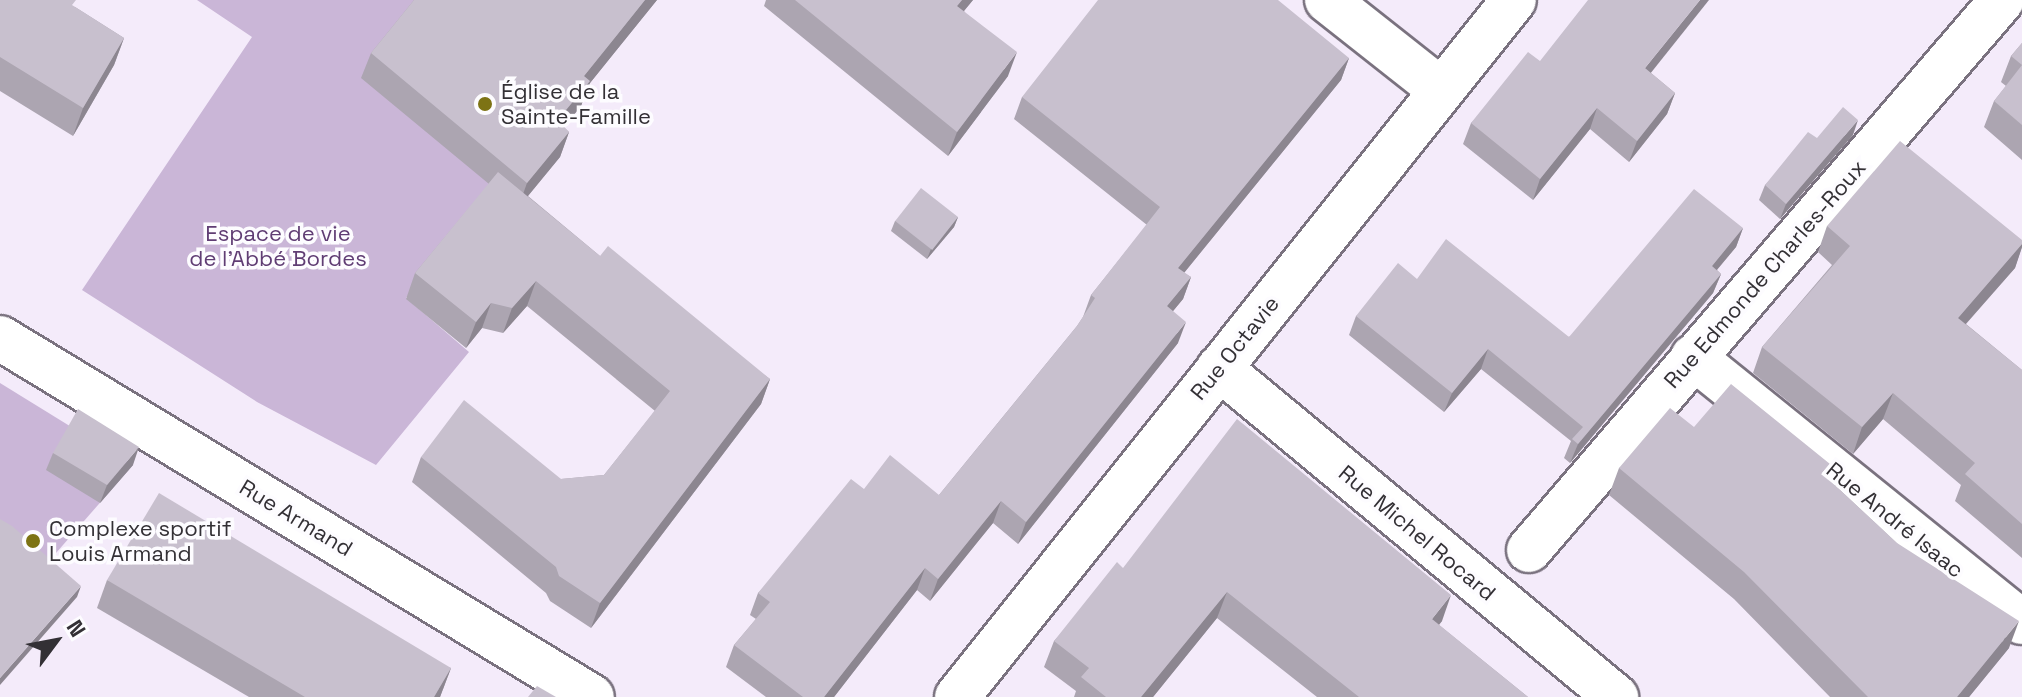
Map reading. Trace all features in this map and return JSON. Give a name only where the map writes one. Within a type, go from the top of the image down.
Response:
[{"type":"street","points":[[1327,0],[1441,90]]},
{"type":"street","name":"Rue Octavie","points":[[957,697],[1514,0]]},
{"type":"street","name":"Rue Edmonde Charles-Roux","points":[[1529,550],[2002,0]]},
{"type":"street","name":"Rue Armand","points":[[0,338],[592,697]]},
{"type":"street","name":"Rue André Isaac","points":[[1693,357],[2022,622]]},
{"type":"street","name":"Rue Michel Rocard","points":[[1219,368],[1616,697]]},
{"type":"green space","name":"Espace de vie de l'Abbé Bordes","points":[[197,0],[426,0],[493,187],[406,298],[469,352],[376,465],[257,402],[82,290],[252,37]]},
{"type":"green space","name":"Complexe sportif Louis Armand","points":[[0,383],[133,465],[0,617]]},
{"type":"building","points":[[0,0],[76,0],[72,5],[124,38],[83,108],[0,57]]},
{"type":"building","name":"Église de la Sainte-Famille","points":[[414,0],[645,0],[584,76],[590,81],[557,121],[569,132],[527,183],[371,53]]},
{"type":"building","points":[[795,0],[962,0],[957,6],[1017,52],[957,132]]},
{"type":"building","points":[[1098,0],[1278,0],[1349,58],[1178,268],[1191,277],[1167,306],[1186,322],[1026,522],[1001,501],[938,579],[925,568],[824,697],[803,697],[734,645],[770,602],[758,593],[851,479],[864,489],[890,455],[939,495],[1077,326],[1095,298],[1091,295],[1160,207],[1022,97]]},
{"type":"building","points":[[1588,0],[1700,0],[1645,68],[1675,93],[1637,141],[1597,108],[1540,179],[1471,123],[1528,52],[1540,61]]},
{"type":"building","points":[[2022,43],[2022,65],[2011,56]]},
{"type":"building","points":[[2022,65],[2022,125],[1994,101]]},
{"type":"building","points":[[1843,107],[1858,120],[1786,204],[1765,185],[1808,132],[1817,138]]},
{"type":"building","points":[[1900,141],[2022,240],[2022,244],[1958,318],[2022,370],[2022,524],[1965,474],[1975,463],[1893,393],[1862,427],[1762,347],[1850,246],[1827,226]]},
{"type":"building","points":[[498,172],[600,256],[608,246],[770,379],[600,603],[559,576],[556,567],[421,457],[464,400],[561,479],[604,475],[670,391],[536,281],[512,308],[491,303],[476,322],[415,273]]},
{"type":"building","points":[[921,188],[958,217],[932,250],[895,221]]},
{"type":"building","points":[[1694,189],[1743,228],[1712,266],[1721,274],[1578,444],[1572,439],[1583,427],[1488,349],[1452,393],[1356,316],[1398,263],[1417,279],[1446,239],[1569,337]]},
{"type":"building","points":[[1731,384],[1830,464],[1822,473],[1897,543],[2019,621],[1957,697],[1868,697],[1744,572],[1619,468],[1670,408],[1694,427]]},
{"type":"building","points":[[78,409],[139,447],[107,485],[53,453]]},
{"type":"building","points":[[1237,419],[1451,595],[1432,619],[1528,697],[1359,697],[1227,592],[1141,697],[1106,697],[1081,677],[1089,668],[1054,641],[1117,562],[1123,568]]},
{"type":"building","points":[[159,493],[451,668],[434,697],[305,697],[107,580]]},
{"type":"building","points":[[0,519],[81,586],[0,678]]},
{"type":"building","points":[[537,686],[556,697],[528,697]]},
{"type":"place","name":"Église de la Sainte-Famille","points":[[485,104]]},
{"type":"place","name":"Complexe sportif Louis Armand","points":[[33,541]]}]
